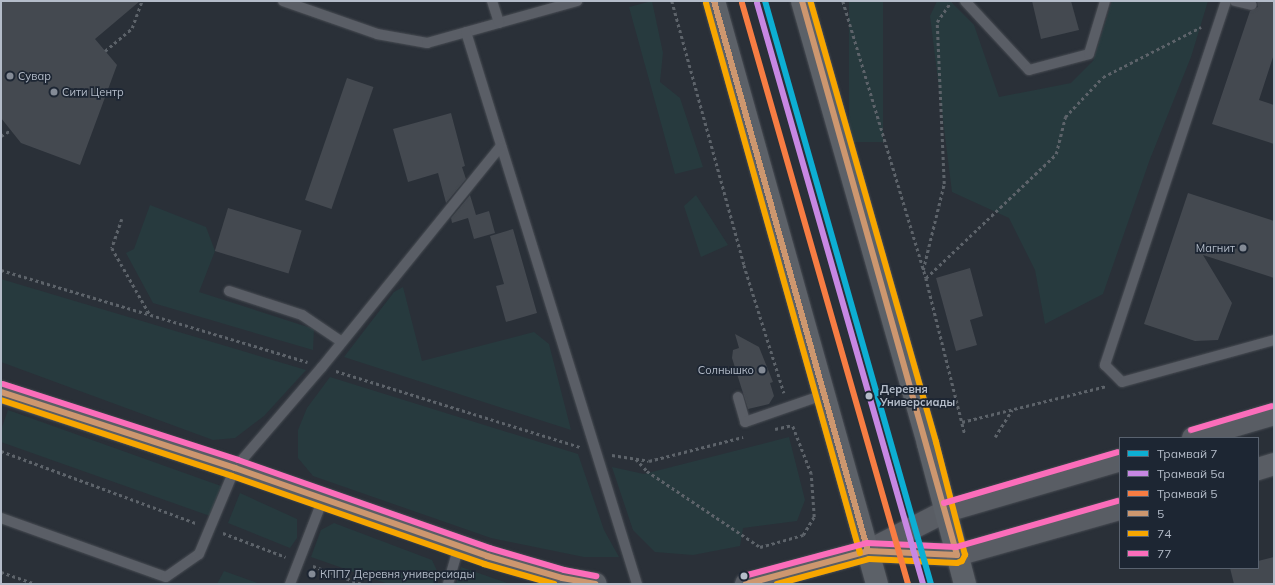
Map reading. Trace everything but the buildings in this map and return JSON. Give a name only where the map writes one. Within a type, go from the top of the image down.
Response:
[{"type":"main road","points":[[714,1],[826,394],[877,584]]},
{"type":"main road","points":[[802,1],[946,511],[965,584]]},
{"type":"street","points":[[1,392],[235,468],[459,546],[562,578],[594,584]]},
{"type":"street","points":[[1196,437],[1274,414]]},
{"type":"street","points":[[746,584],[868,551],[946,511],[1119,460]]},
{"type":"street","points":[[1259,469],[1274,464]]},
{"type":"street","points":[[868,551],[957,555],[1119,509]]},
{"type":"lane","points":[[282,1],[377,34],[427,42],[577,1]]},
{"type":"lane","points":[[492,1],[499,23]]},
{"type":"lane","points":[[965,1],[1029,70],[1089,54],[1105,1]]},
{"type":"lane","points":[[1226,1],[1105,365],[1122,382],[1274,340]]},
{"type":"lane","points":[[1235,1],[1252,6]]},
{"type":"lane","points":[[466,32],[637,584]]},
{"type":"lane","points":[[1,518],[166,577],[199,554],[235,468],[322,367],[501,146]]},
{"type":"lane","points":[[229,291],[302,315],[342,342]]},
{"type":"lane","points":[[738,397],[745,422],[788,409],[826,394]]},
{"type":"lane","points":[[290,584],[323,499]]},
{"type":"lane","points":[[448,584],[459,546]]},
{"type":"path","points":[[105,51],[132,28],[142,1]]},
{"type":"path","points":[[636,459],[647,471],[760,547],[803,535],[814,517],[811,474],[792,425],[744,265],[672,1]]},
{"type":"path","points":[[843,1],[926,278],[965,434]]},
{"type":"path","points":[[923,270],[944,184],[937,22],[952,1]]},
{"type":"path","points":[[926,278],[1056,154],[1065,117],[1103,77],[1221,16]]},
{"type":"path","points":[[1,136],[11,130]]},
{"type":"path","points":[[122,219],[112,248],[150,315]]},
{"type":"path","points":[[1,270],[596,452],[649,461],[747,436]]},
{"type":"path","points":[[839,337],[872,460]]},
{"type":"path","points":[[962,422],[1122,382]]},
{"type":"path","points":[[995,437],[1012,410]]},
{"type":"path","points":[[770,430],[792,425]]},
{"type":"path","points":[[1,451],[362,584]]},
{"type":"path","points":[[1,572],[35,584]]},
{"type":"green space","points":[[652,1],[663,53],[660,82],[680,98],[703,167],[675,174],[629,7]]},
{"type":"green space","points":[[849,1],[883,1],[883,142],[849,142]]},
{"type":"green space","points":[[937,1],[950,1],[974,25],[999,97],[1071,83],[1093,61],[1112,1],[1208,1],[1191,57],[1150,159],[1103,294],[1045,324],[1035,270],[1009,218],[952,192],[930,16]]},
{"type":"green space","points":[[696,195],[728,245],[701,257],[684,206]]},
{"type":"green space","points":[[150,205],[206,227],[215,251],[199,292],[314,329],[313,350],[153,303],[126,253],[134,249]]},
{"type":"green space","points":[[1,279],[306,370],[264,416],[235,438],[213,440],[1,362]]},
{"type":"green space","points":[[403,287],[422,361],[534,332],[549,344],[571,430],[344,357],[394,292]]},
{"type":"green space","points":[[330,377],[578,454],[604,530],[619,557],[584,557],[491,538],[313,476],[298,458],[298,430],[307,408]]},
{"type":"green space","points":[[8,410],[221,486],[210,516],[1,442],[1,430]]},
{"type":"green space","points":[[789,437],[805,500],[797,521],[743,528],[740,546],[693,555],[655,552],[633,530],[612,467],[644,474]]},
{"type":"green space","points":[[240,493],[297,519],[297,538],[290,548],[228,523]]},
{"type":"green space","points":[[334,523],[432,560],[438,573],[434,584],[388,584],[311,557],[321,530]]},
{"type":"green space","points":[[461,567],[510,584],[456,584]]},
{"type":"green space","points":[[224,571],[260,584],[217,584]]},
{"type":"tram line","name":"7","points":[[765,1],[931,584]]},
{"type":"tram line","name":"5","points":[[742,3],[908,584]]},
{"type":"tram line","name":"5а","points":[[757,3],[923,584]]},
{"type":"transit line","name":"5","points":[[714,1],[868,551]]},
{"type":"transit line","name":"5","points":[[746,584],[868,551],[957,555],[802,1]]},
{"type":"transit line","name":"74","points":[[777,584],[869,559],[957,563],[962,561],[965,555],[936,442],[810,1]]},
{"type":"transit line","name":"74","points":[[706,3],[860,553]]},
{"type":"transit line","name":"77","points":[[3,384],[238,460],[489,548],[564,570],[596,576]]},
{"type":"transit line","name":"5","points":[[1,392],[235,468],[487,556],[562,578],[595,584]]},
{"type":"transit line","name":"74","points":[[1,400],[232,476],[484,564],[554,584]]},
{"type":"transit line","name":"77","points":[[1191,430],[1272,406]]},
{"type":"transit line","name":"77","points":[[944,503],[1118,452]]},
{"type":"transit line","name":"77","points":[[744,576],[867,543],[956,547],[1118,501]]},
{"type":"place","name":"Сувар","points":[[10,76]]},
{"type":"place","name":"Сити Центр","points":[[54,92]]},
{"type":"place","name":"Магнит","points":[[1243,248]]},
{"type":"place","name":"Солнышко","points":[[762,370]]},
{"type":"place","name":"Деревня Универсиады","points":[[869,396]]},
{"type":"place","name":"КПП7 Деревня универсиады","points":[[312,574]]}]
